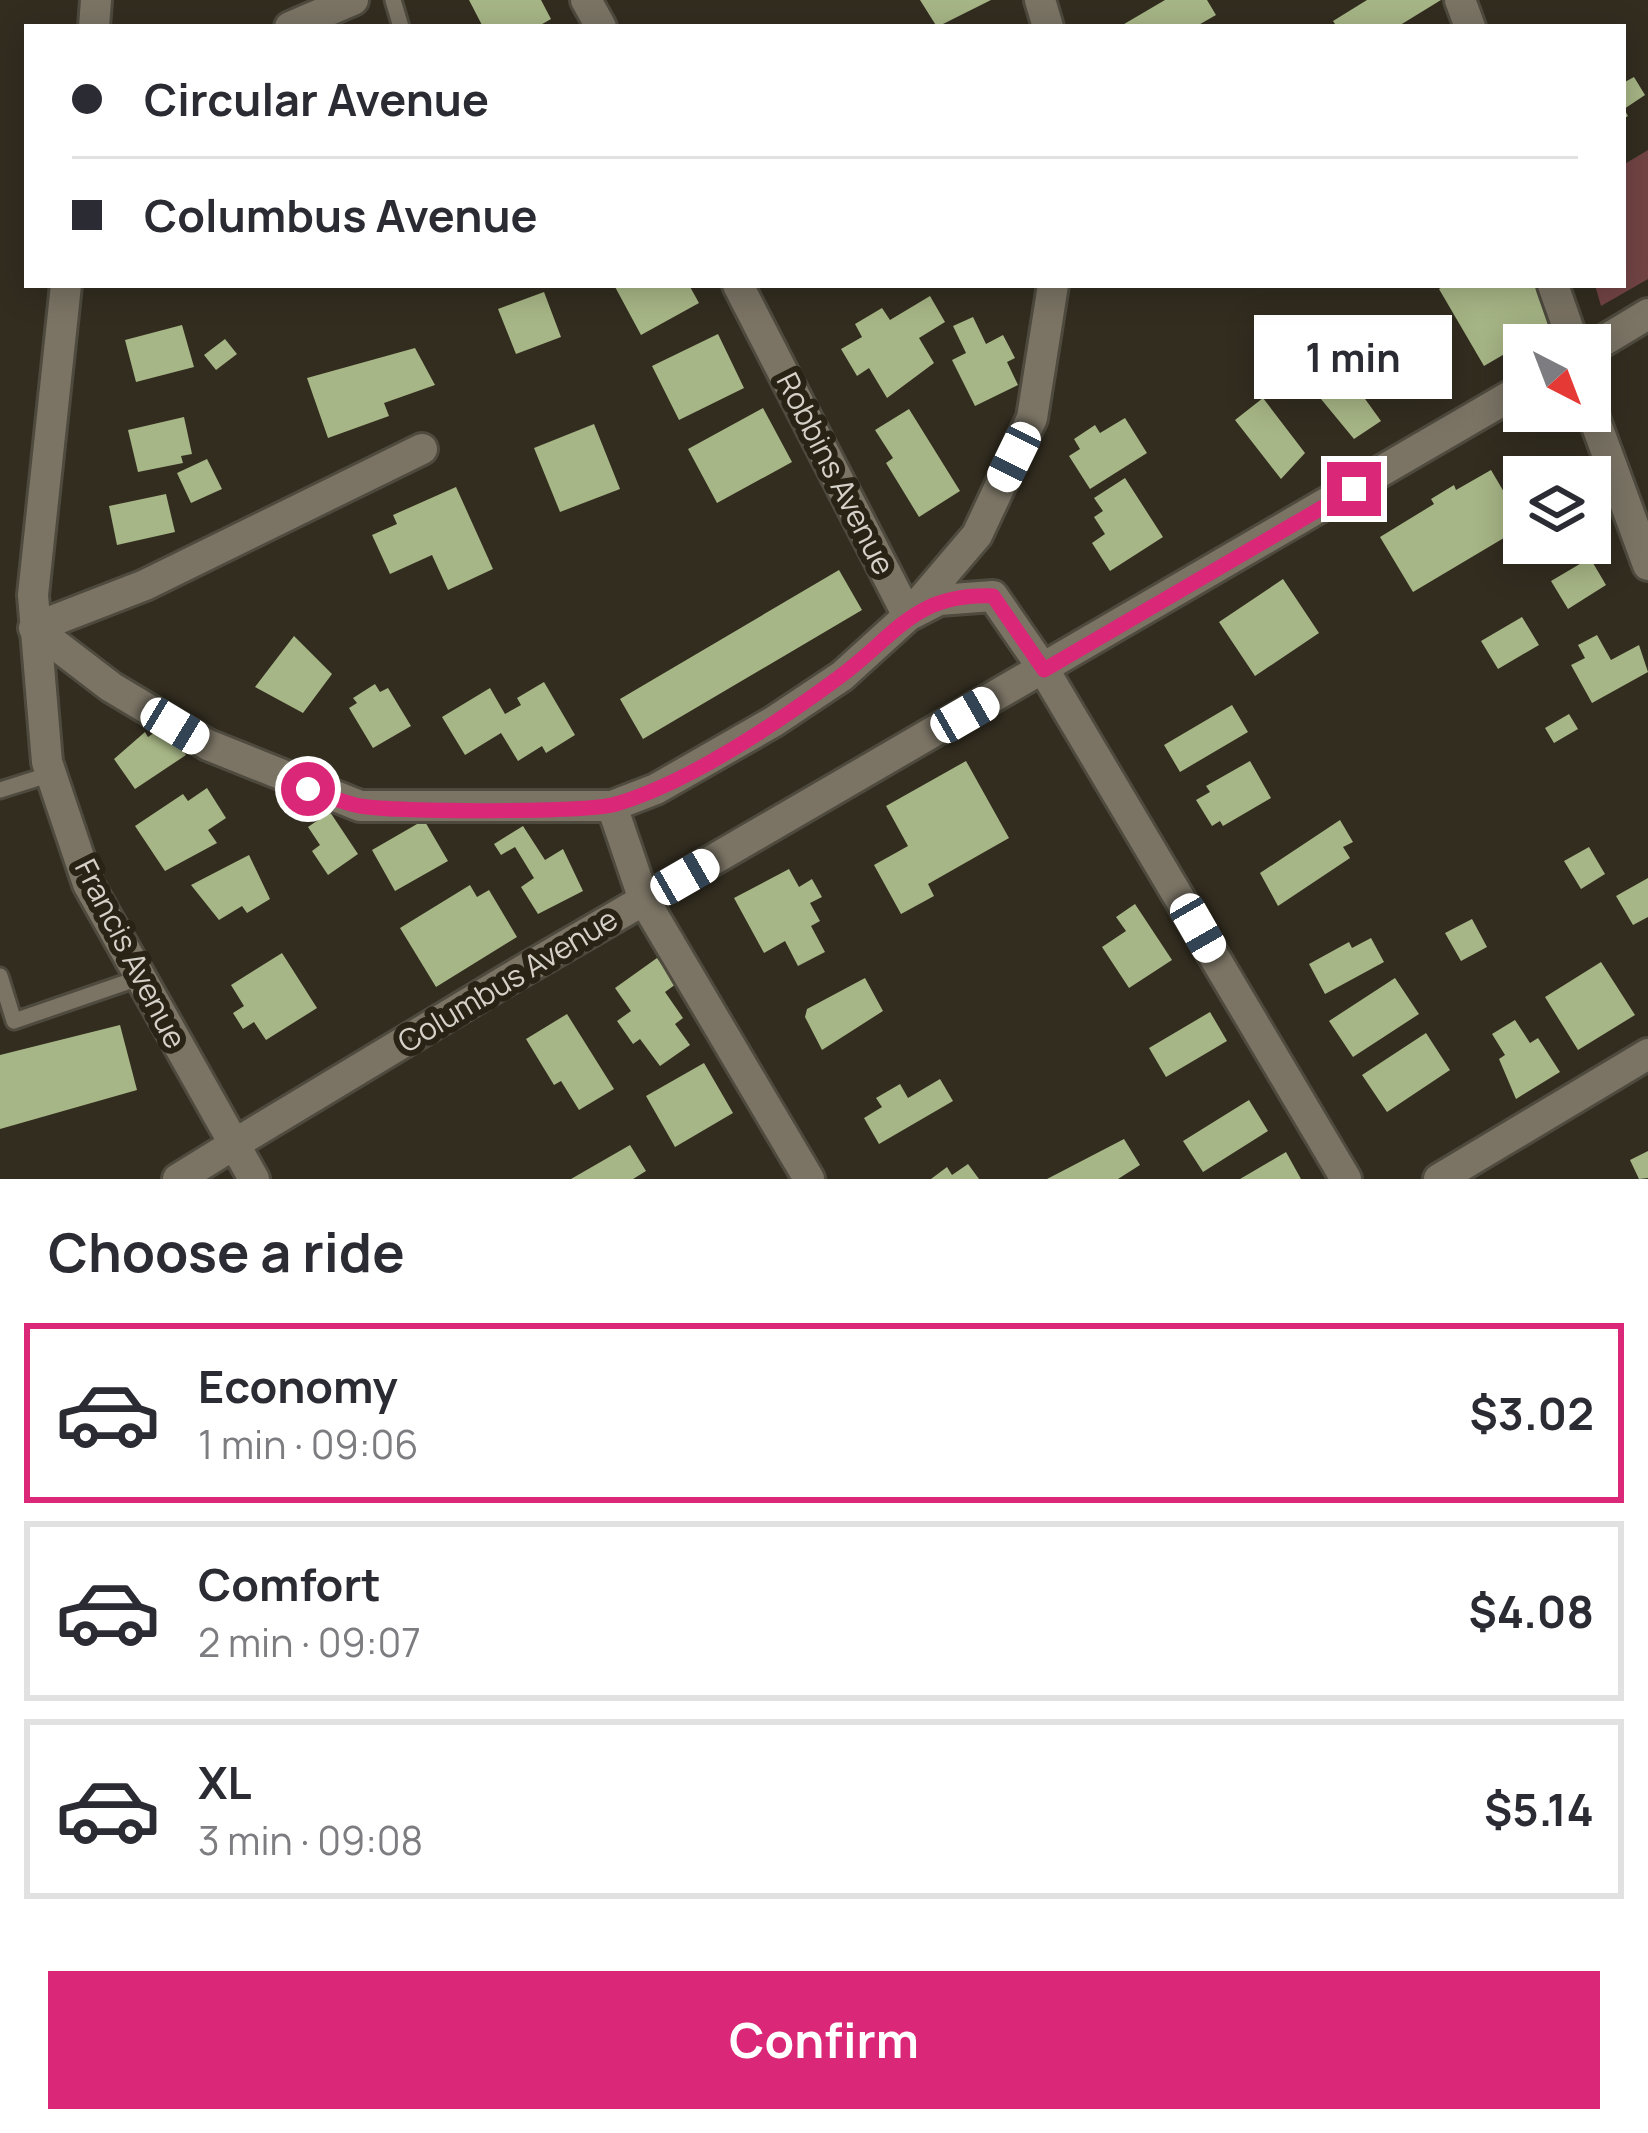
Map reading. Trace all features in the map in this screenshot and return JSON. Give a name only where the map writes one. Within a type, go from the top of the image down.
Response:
[{"type":"street","points":[[297,24],[352,0]]},
{"type":"street","name":"Francis Avenue","points":[[66,288],[34,628],[51,774],[88,884],[254,1179]]},
{"type":"street","name":"Robbins Avenue","points":[[740,288],[908,616]]},
{"type":"street","points":[[34,628],[110,687],[208,746],[360,806],[612,806],[656,789],[842,676],[908,616],[977,535],[1032,418],[1053,288]]},
{"type":"street","points":[[1554,288],[1567,324]]},
{"type":"street","points":[[1611,337],[1646,316]]},
{"type":"street","name":"Columbus Avenue","points":[[178,1179],[644,900],[1503,400]]},
{"type":"street","points":[[1599,432],[1648,565]]},
{"type":"street","points":[[34,628],[145,585],[422,449]]},
{"type":"street","points":[[908,616],[939,600],[993,596],[1044,670],[1346,1179]]},
{"type":"street","points":[[612,806],[644,900],[809,1179]]},
{"type":"street","points":[[1439,1179],[1648,1054]]},
{"type":"lane","points":[[0,790],[51,774]]},
{"type":"lane","points":[[0,976],[7,1024],[139,978]]},
{"type":"shaded area","points":[[1648,150],[1648,279],[1601,306],[1596,288],[1626,288],[1626,163]]},
{"type":"building","points":[[469,0],[541,0],[551,19],[542,24],[481,24]]},
{"type":"building","points":[[920,0],[991,0],[943,24],[935,24]]},
{"type":"building","points":[[1165,0],[1207,0],[1216,15],[1200,24],[1124,24]]},
{"type":"building","points":[[1367,0],[1441,0],[1402,24],[1333,21]]},
{"type":"building","points":[[1634,77],[1645,95],[1626,108],[1626,81]]},
{"type":"building","points":[[616,288],[691,288],[699,303],[641,335]]},
{"type":"building","points":[[1542,288],[1561,321],[1503,324],[1503,355],[1484,366],[1439,289]]},
{"type":"building","points":[[544,292],[561,337],[516,354],[498,309]]},
{"type":"building","points":[[930,296],[945,322],[919,338],[934,363],[887,398],[869,368],[857,376],[841,349],[862,337],[855,324],[882,308],[890,320]]},
{"type":"building","points":[[973,317],[986,344],[1003,335],[1015,358],[1007,362],[1018,385],[975,406],[952,360],[966,353],[953,326]]},
{"type":"building","points":[[182,325],[194,367],[136,382],[125,340]]},
{"type":"building","points":[[718,334],[744,388],[679,420],[652,366]]},
{"type":"building","points":[[225,339],[237,354],[216,370],[204,355]]},
{"type":"building","points":[[415,348],[435,385],[384,403],[389,416],[328,438],[307,378]]},
{"type":"building","points":[[1329,349],[1381,421],[1354,439],[1302,376]]},
{"type":"building","points":[[1263,398],[1305,453],[1281,479],[1235,420]]},
{"type":"building","points":[[763,408],[792,462],[717,503],[688,449]]},
{"type":"building","points":[[909,409],[960,491],[919,517],[886,463],[893,458],[875,430]]},
{"type":"building","points":[[184,417],[192,454],[181,456],[183,463],[138,472],[128,430]]},
{"type":"building","points":[[1125,418],[1147,453],[1090,489],[1069,456],[1080,449],[1074,439],[1095,425],[1100,433]]},
{"type":"building","points":[[594,424],[620,489],[560,512],[534,448]]},
{"type":"building","points":[[207,459],[222,489],[191,503],[177,473]]},
{"type":"building","points":[[1491,470],[1503,490],[1503,538],[1413,592],[1380,537],[1434,504],[1431,499],[1454,485],[1456,490]]},
{"type":"building","points":[[1125,478],[1163,537],[1110,571],[1092,543],[1105,534],[1094,517],[1103,511],[1094,498]]},
{"type":"building","points":[[456,487],[493,569],[448,590],[432,555],[390,574],[372,535],[397,524],[393,515]]},
{"type":"building","points":[[166,494],[175,532],[117,545],[109,506]]},
{"type":"building","points":[[1580,564],[1594,564],[1606,585],[1568,609],[1551,581]]},
{"type":"building","points":[[839,570],[862,610],[643,739],[620,699]]},
{"type":"building","points":[[1283,579],[1319,633],[1255,676],[1219,622]]},
{"type":"building","points":[[1522,617],[1539,645],[1498,669],[1481,641]]},
{"type":"building","points":[[1597,635],[1611,660],[1639,645],[1648,672],[1592,703],[1571,665],[1585,658],[1578,645]]},
{"type":"building","points":[[294,636],[332,674],[303,713],[255,687]]},
{"type":"building","points":[[544,682],[575,735],[546,753],[542,746],[518,761],[501,733],[465,755],[442,717],[490,688],[505,714],[521,705],[517,698]]},
{"type":"building","points":[[375,684],[380,692],[388,688],[411,726],[373,748],[349,708],[357,703],[353,698]]},
{"type":"building","points":[[1232,705],[1248,732],[1180,772],[1164,745]]},
{"type":"building","points":[[1569,714],[1578,729],[1554,743],[1545,728]]},
{"type":"building","points":[[165,725],[186,755],[135,789],[114,759],[145,732],[148,737]]},
{"type":"building","points":[[966,761],[1009,838],[928,884],[934,896],[901,914],[874,865],[908,846],[886,806]]},
{"type":"building","points":[[1250,761],[1271,798],[1223,826],[1220,821],[1212,826],[1196,800],[1210,792],[1206,786]]},
{"type":"building","points":[[207,788],[226,818],[208,830],[217,843],[165,871],[135,826],[183,794],[188,801]]},
{"type":"building","points":[[330,812],[358,854],[328,875],[312,851],[320,845],[308,827]]},
{"type":"building","points":[[424,820],[448,861],[395,891],[372,850]]},
{"type":"building","points":[[1340,820],[1353,842],[1343,847],[1350,858],[1278,906],[1260,873]]},
{"type":"building","points":[[523,826],[545,860],[563,849],[583,891],[538,914],[521,887],[534,878],[515,847],[501,855],[494,844]]},
{"type":"building","points":[[1589,847],[1605,874],[1581,889],[1564,861]]},
{"type":"building","points":[[249,855],[270,899],[247,913],[242,906],[219,920],[191,885]]},
{"type":"building","points":[[789,869],[799,887],[812,879],[822,897],[810,903],[820,921],[811,926],[825,952],[798,966],[785,941],[764,953],[734,898]]},
{"type":"building","points":[[1648,878],[1648,917],[1633,925],[1616,896]]},
{"type":"building","points":[[470,885],[477,897],[489,890],[517,937],[436,987],[400,928]]},
{"type":"building","points":[[1135,904],[1172,960],[1129,988],[1102,947],[1126,931],[1116,917]]},
{"type":"building","points":[[1472,919],[1487,947],[1461,961],[1445,933]]},
{"type":"building","points":[[1371,938],[1384,962],[1325,994],[1309,964],[1349,942],[1352,948]]},
{"type":"building","points":[[282,953],[317,1008],[266,1040],[254,1022],[243,1029],[233,1013],[244,1006],[231,985]]},
{"type":"building","points":[[657,958],[676,984],[665,992],[683,1018],[675,1024],[690,1045],[660,1066],[640,1039],[633,1044],[617,1021],[631,1011],[615,988]]},
{"type":"building","points":[[1601,962],[1635,1015],[1578,1050],[1545,997]]},
{"type":"building","points":[[865,978],[883,1011],[822,1050],[805,1017],[807,1009]]},
{"type":"building","points":[[1395,978],[1419,1014],[1353,1057],[1329,1021]]},
{"type":"building","points":[[1210,1012],[1227,1041],[1166,1077],[1149,1048]]},
{"type":"building","points":[[567,1014],[614,1089],[579,1110],[561,1081],[554,1085],[526,1039]]},
{"type":"building","points":[[1515,1020],[1530,1043],[1538,1038],[1560,1072],[1516,1099],[1499,1059],[1505,1055],[1492,1034]]},
{"type":"building","points":[[120,1025],[137,1090],[0,1129],[0,1055]]},
{"type":"building","points":[[1426,1033],[1450,1070],[1387,1112],[1362,1075]]},
{"type":"building","points":[[704,1063],[733,1113],[675,1147],[646,1096]]},
{"type":"building","points":[[940,1079],[953,1101],[879,1144],[864,1118],[882,1107],[876,1098],[900,1084],[908,1098]]},
{"type":"building","points":[[1249,1100],[1268,1131],[1203,1172],[1183,1141]]},
{"type":"building","points":[[1124,1139],[1140,1165],[1118,1179],[1047,1179]]},
{"type":"building","points":[[630,1145],[646,1171],[633,1179],[571,1179]]},
{"type":"building","points":[[1648,1151],[1648,1178],[1639,1179],[1630,1160]]},
{"type":"building","points":[[1286,1152],[1301,1179],[1240,1179]]},
{"type":"building","points":[[968,1164],[979,1179],[931,1179],[947,1167],[952,1175]]},
{"type":"route","points":[[308,789],[360,806],[612,806],[656,789],[772,722],[842,676],[908,616],[939,600],[993,596],[1044,670],[1354,489]]}]
